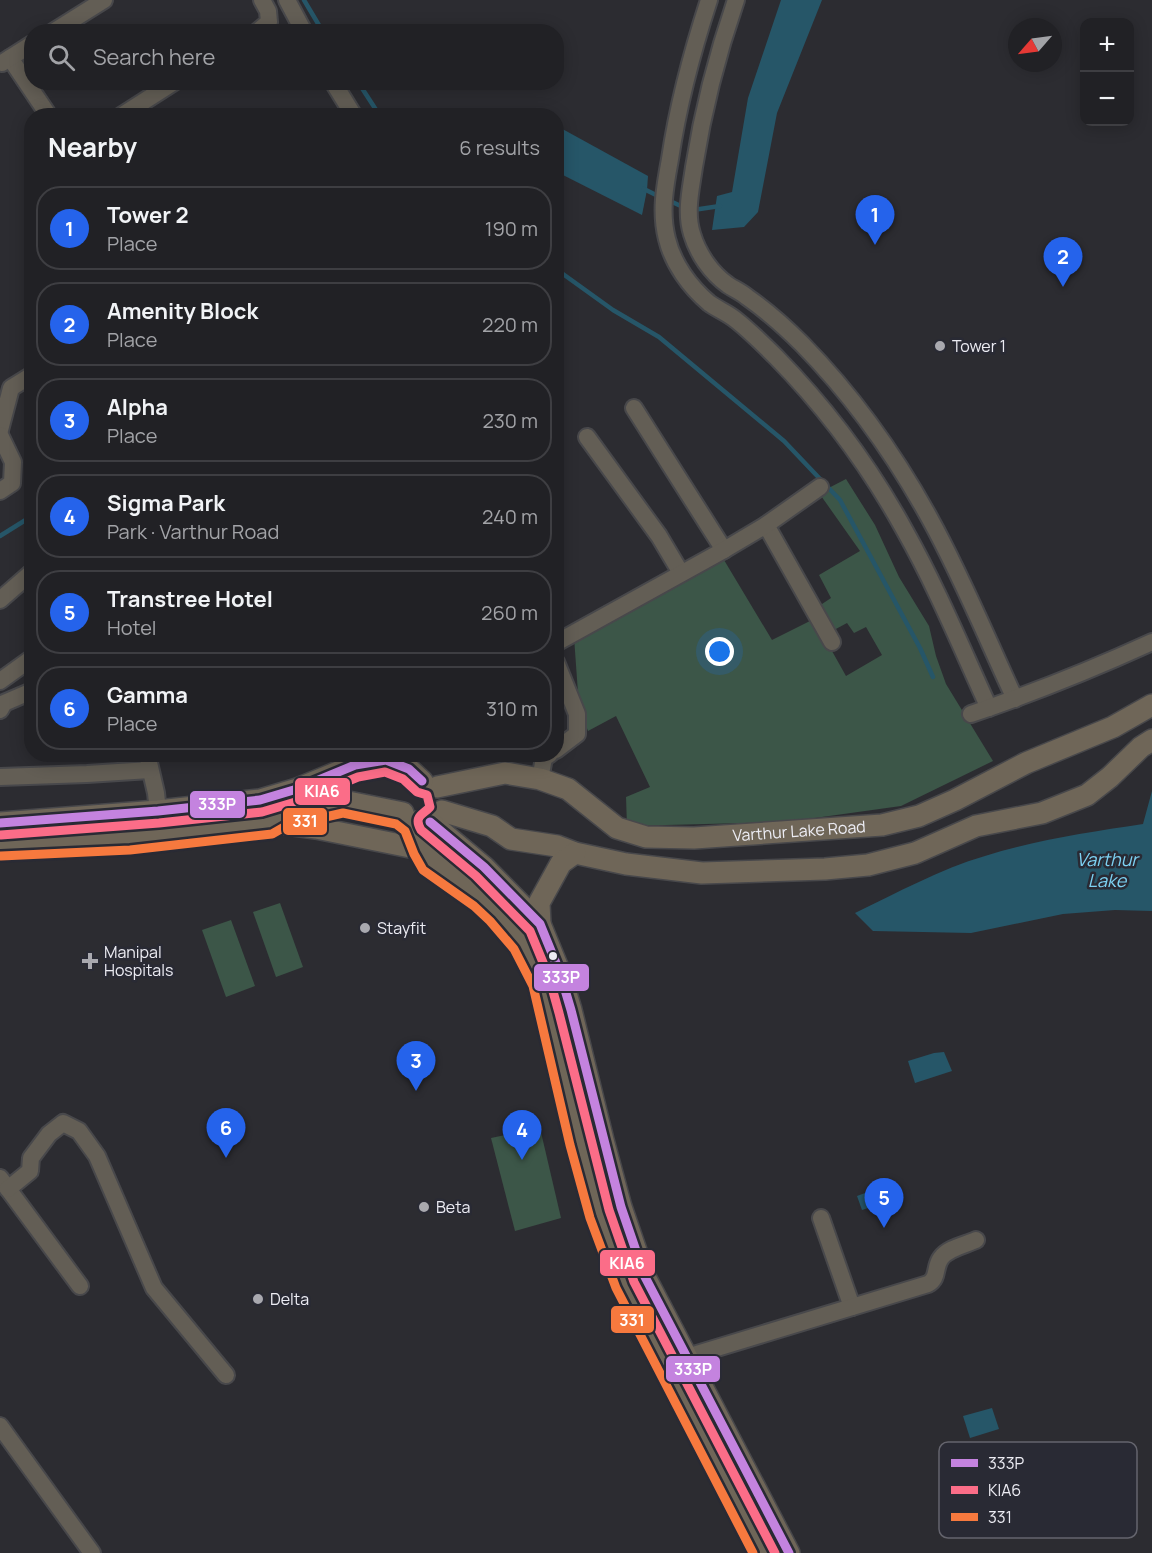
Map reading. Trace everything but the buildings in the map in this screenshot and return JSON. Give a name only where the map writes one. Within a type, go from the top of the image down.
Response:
[{"type":"main road","name":"Varthur Lake Road","points":[[430,784],[505,773],[540,779],[568,789],[617,828],[646,837],[694,838],[882,825],[919,816],[956,800],[1026,763],[1113,727],[1152,705]]},
{"type":"main road","points":[[271,822],[281,815],[343,801],[422,817],[492,825],[511,839],[557,846],[575,853],[626,864],[702,873],[867,866],[915,853],[976,826],[1042,813],[1087,795],[1152,740]]},
{"type":"main road","points":[[0,823],[158,811],[260,800],[297,789],[355,765],[374,762]]},
{"type":"main road","points":[[391,762],[409,769],[430,784],[443,802],[422,817]]},
{"type":"main road","points":[[430,784],[414,782],[408,786],[403,791],[400,806],[422,817],[484,867],[540,924]]},
{"type":"main road","points":[[422,817],[424,850],[431,861],[499,913],[524,942],[544,982],[602,1215],[627,1284],[767,1553]]},
{"type":"main road","points":[[0,844],[129,838],[271,822],[316,828],[424,850]]},
{"type":"main road","points":[[642,865],[646,837]]},
{"type":"main road","points":[[575,853],[561,863],[539,903],[540,924],[563,982],[621,1207],[645,1276],[789,1553]]},
{"type":"street","points":[[65,24],[104,0]]},
{"type":"street","points":[[262,0],[268,11],[269,22],[267,24]]},
{"type":"street","points":[[287,0],[300,24]]},
{"type":"street","points":[[709,0],[680,101],[665,192],[664,227],[673,255],[688,282],[709,303],[734,318],[793,374],[844,435],[878,484],[920,559],[989,708]]},
{"type":"street","points":[[736,0],[724,33],[705,107],[688,212],[692,234],[701,256],[716,276],[746,296],[783,326],[840,386],[901,469],[944,546],[1015,699]]},
{"type":"street","points":[[24,49],[5,61],[24,85]]},
{"type":"street","points":[[28,90],[43,108]]},
{"type":"street","points":[[133,108],[162,90]]},
{"type":"street","points":[[338,90],[349,108]]},
{"type":"street","points":[[680,101],[705,107]]},
{"type":"street","points":[[665,192],[690,195]]},
{"type":"street","points":[[0,430],[11,388],[24,380]]},
{"type":"street","points":[[634,408],[724,550]]},
{"type":"street","points":[[0,435],[13,462],[12,483],[0,491]]},
{"type":"street","points":[[587,437],[659,536],[681,573]]},
{"type":"street","points":[[878,484],[901,469]]},
{"type":"street","points":[[564,639],[724,550],[766,525],[820,487]]},
{"type":"street","points":[[766,525],[832,642]]},
{"type":"street","points":[[0,600],[24,579]]},
{"type":"street","points":[[971,714],[1068,679],[1152,642]]},
{"type":"street","points":[[0,681],[24,664]]},
{"type":"street","points":[[564,682],[577,714],[577,734],[564,744]]},
{"type":"street","points":[[0,710],[4,703],[24,694]]},
{"type":"street","points":[[0,777],[87,774],[149,762],[158,811]]},
{"type":"street","points":[[540,779],[543,762]]},
{"type":"street","points":[[80,1286],[4,1184],[30,1171],[31,1158],[49,1134],[63,1123],[79,1131],[97,1156],[154,1288],[226,1375]]},
{"type":"street","points":[[821,1218],[852,1307]]},
{"type":"street","points":[[687,1357],[932,1282],[939,1260],[943,1256],[949,1251],[976,1240]]},
{"type":"street","points":[[0,1426],[92,1553]]},
{"type":"green space","points":[[846,479],[875,525],[899,577],[929,626],[946,684],[993,761],[901,806],[786,822],[627,826],[626,797],[650,787],[616,716],[588,731],[579,707],[574,637],[724,560],[772,640],[814,619],[846,676],[882,655],[866,627],[854,633],[847,623],[834,630],[819,606],[831,598],[819,575],[860,551],[819,493]]},
{"type":"green space","points":[[280,903],[303,967],[276,977],[253,912]]},
{"type":"green space","points":[[231,920],[255,986],[226,997],[202,930]]},
{"type":"green space","points":[[540,1128],[561,1218],[515,1231],[491,1138]]},
{"type":"water","points":[[781,0],[822,0],[777,113],[758,212],[744,227],[712,230],[717,196],[732,192],[748,98]]},
{"type":"water","points":[[564,130],[648,176],[642,215],[564,176]]},
{"type":"water","name":"Varthur Lake","points":[[1152,791],[1152,911],[1115,910],[1063,914],[971,933],[873,931],[855,913],[935,874],[968,861],[1043,841],[1143,824]]},
{"type":"water","points":[[944,1052],[952,1071],[915,1083],[908,1061]]},
{"type":"water","points":[[884,1186],[889,1201],[862,1210],[857,1196]]},
{"type":"water","points":[[992,1408],[999,1429],[970,1438],[963,1416]]},
{"type":"waterway","points":[[304,0],[318,24]]},
{"type":"waterway","points":[[363,90],[375,108]]},
{"type":"waterway","points":[[644,189],[660,197]]},
{"type":"waterway","points":[[668,200],[685,208]]},
{"type":"waterway","points":[[693,210],[720,206]]},
{"type":"waterway","points":[[564,275],[613,310],[659,337],[784,441],[840,500],[920,648],[933,677]]},
{"type":"waterway","points":[[0,536],[24,521]]},
{"type":"transit line","name":"333P","points":[[0,823],[158,811],[260,800],[297,789],[355,765],[374,762]]},
{"type":"transit line","name":"333P","points":[[391,762],[409,769],[422,781]]},
{"type":"transit line","name":"KIA6","points":[[1,835],[159,823],[262,812],[302,800],[358,777],[385,772],[403,779],[417,792],[427,795],[430,807],[418,819],[421,830],[476,876],[530,931],[549,977],[609,1210],[634,1282],[775,1553]]},
{"type":"transit line","name":"331","points":[[1,856],[130,850],[272,834],[286,826],[343,813],[396,824],[405,831],[423,870],[474,906],[490,921],[514,949],[533,986],[570,1145],[590,1218],[616,1288],[753,1553]]},
{"type":"transit line","name":"333P","points":[[430,822],[484,867],[540,924],[560,973],[621,1207],[645,1277],[789,1553]]},
{"type":"place","name":"Tower 2","points":[[875,245]]},
{"type":"place","name":"Amenity Block","points":[[1063,287]]},
{"type":"place","name":"Tower 1","points":[[940,346]]},
{"type":"place","name":"Stayfit","points":[[365,928]]},
{"type":"place","name":"Manipal Hospitals","points":[[90,961]]},
{"type":"place","name":"Alpha","points":[[416,1091]]},
{"type":"place","name":"Gamma","points":[[226,1158]]},
{"type":"place","name":"Sigma Park","points":[[522,1160]]},
{"type":"place","name":"Beta","points":[[424,1207]]},
{"type":"place","name":"Transtree Hotel","points":[[884,1228]]},
{"type":"place","name":"Delta","points":[[258,1299]]}]
